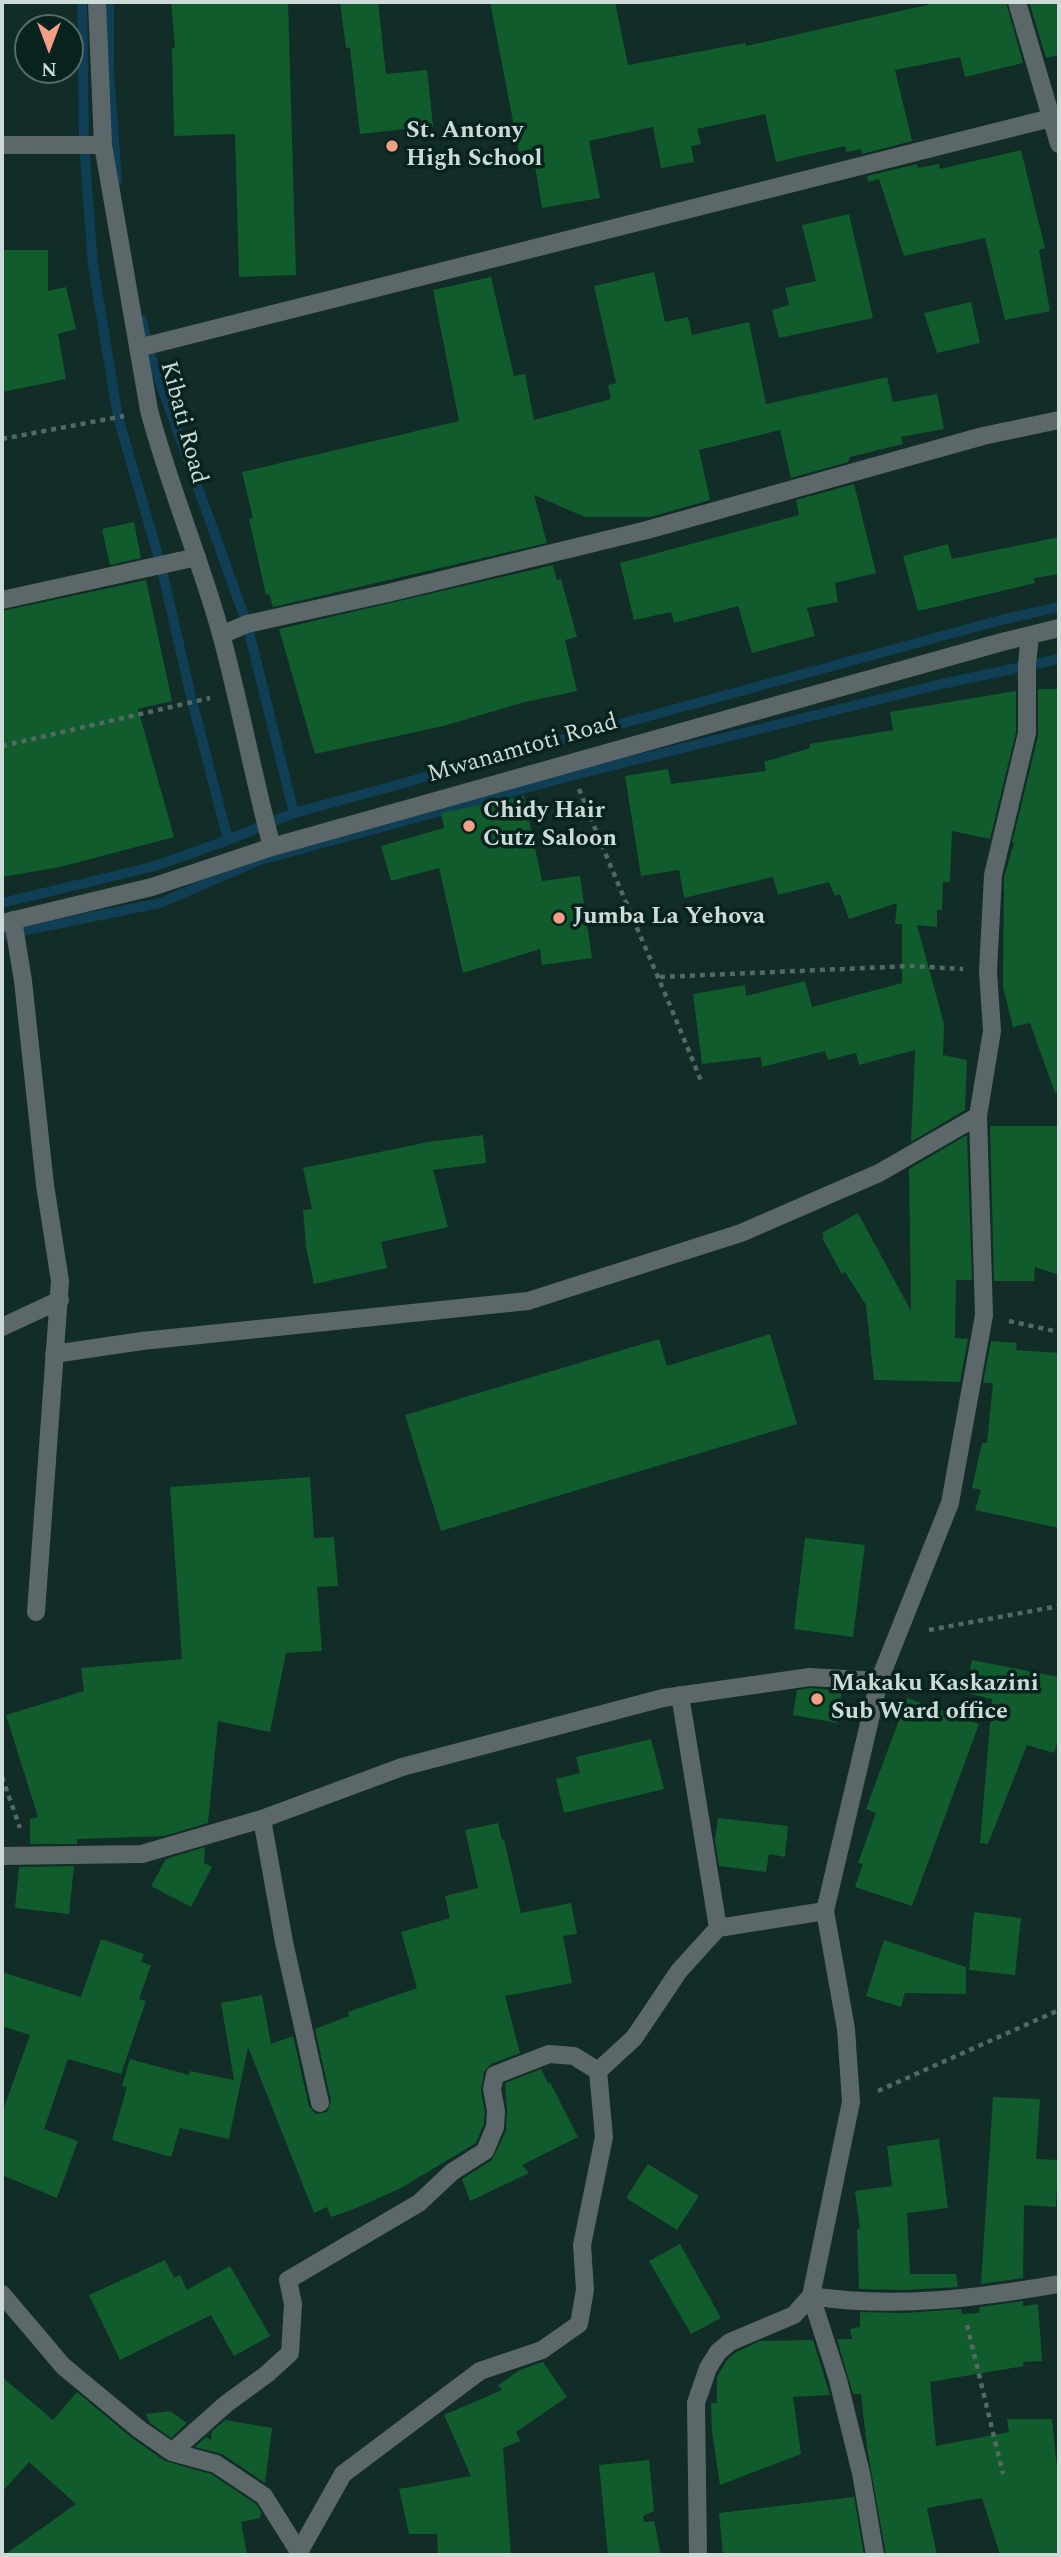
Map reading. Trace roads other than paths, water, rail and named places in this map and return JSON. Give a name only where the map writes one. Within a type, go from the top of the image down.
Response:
[{"type":"street","name":"Kibati Road","points":[[97,2],[103,145],[149,410],[159,450],[221,635],[272,847]]},
{"type":"street","points":[[1017,2],[1055,116],[1059,144]]},
{"type":"street","points":[[138,348],[1055,116]]},
{"type":"street","points":[[2,145],[103,145]]},
{"type":"street","points":[[221,635],[247,624],[647,530],[983,436],[1059,420]]},
{"type":"street","points":[[2,600],[197,557]]},
{"type":"street","name":"Mwanamtoti Road","points":[[8,922],[152,887],[272,847],[568,762],[1059,628]]},
{"type":"street","points":[[875,2555],[858,2460],[838,2380],[811,2296],[851,2102],[846,2029],[825,1912],[880,1681],[950,1503],[984,1315],[978,1116],[992,1031],[988,971],[993,875],[1027,733],[1030,635]]},
{"type":"street","points":[[8,922],[23,981],[45,1185],[59,1269],[60,1300],[36,1612]]},
{"type":"street","points":[[54,1354],[142,1340],[528,1301],[741,1233],[879,1173],[978,1116]]},
{"type":"street","points":[[2,1327],[60,1300]]},
{"type":"street","points":[[2,1856],[142,1854],[262,1819],[402,1767],[663,1698],[810,1677],[880,1681]]},
{"type":"street","points":[[680,1695],[718,1928]]},
{"type":"street","points":[[262,1819],[284,1942],[320,2103]]},
{"type":"street","points":[[598,2071],[634,2038],[679,1971],[718,1928],[825,1912]]},
{"type":"street","points":[[172,2452],[290,2353],[293,2304],[288,2280],[419,2203],[452,2172],[485,2151],[495,2127],[496,2111],[492,2089],[495,2075],[549,2054],[574,2056],[598,2071]]},
{"type":"street","points":[[299,2554],[343,2474],[480,2371],[542,2350],[579,2324],[585,2291],[582,2245],[604,2137],[598,2071]]},
{"type":"street","points":[[811,2296],[845,2301],[960,2300],[1059,2284]]},
{"type":"street","points":[[2,2294],[63,2366],[172,2452],[216,2464],[264,2496],[299,2554]]},
{"type":"street","points":[[698,2555],[696,2403],[708,2368],[718,2352],[730,2342],[794,2315],[811,2296]]},
{"type":"waterway","points":[[82,2],[84,144],[93,266],[118,417],[161,566],[228,840]]},
{"type":"waterway","points":[[109,2],[109,71],[117,181]]},
{"type":"waterway","points":[[142,320],[147,346],[247,624],[294,813]]},
{"type":"waterway","points":[[2,903],[155,866],[294,813],[1001,620],[1059,607]]},
{"type":"waterway","points":[[2,935],[160,903],[260,860],[574,775],[937,685],[1059,659]]},
{"type":"place","name":"St. Antony High School","points":[[392,146]]},
{"type":"place","name":"Chidy Hair Cutz Saloon","points":[[469,826]]},
{"type":"place","name":"Jumba La Yehova","points":[[559,918]]},
{"type":"place","name":"Makaku Kaskazini Sub Ward office","points":[[817,1699]]}]
